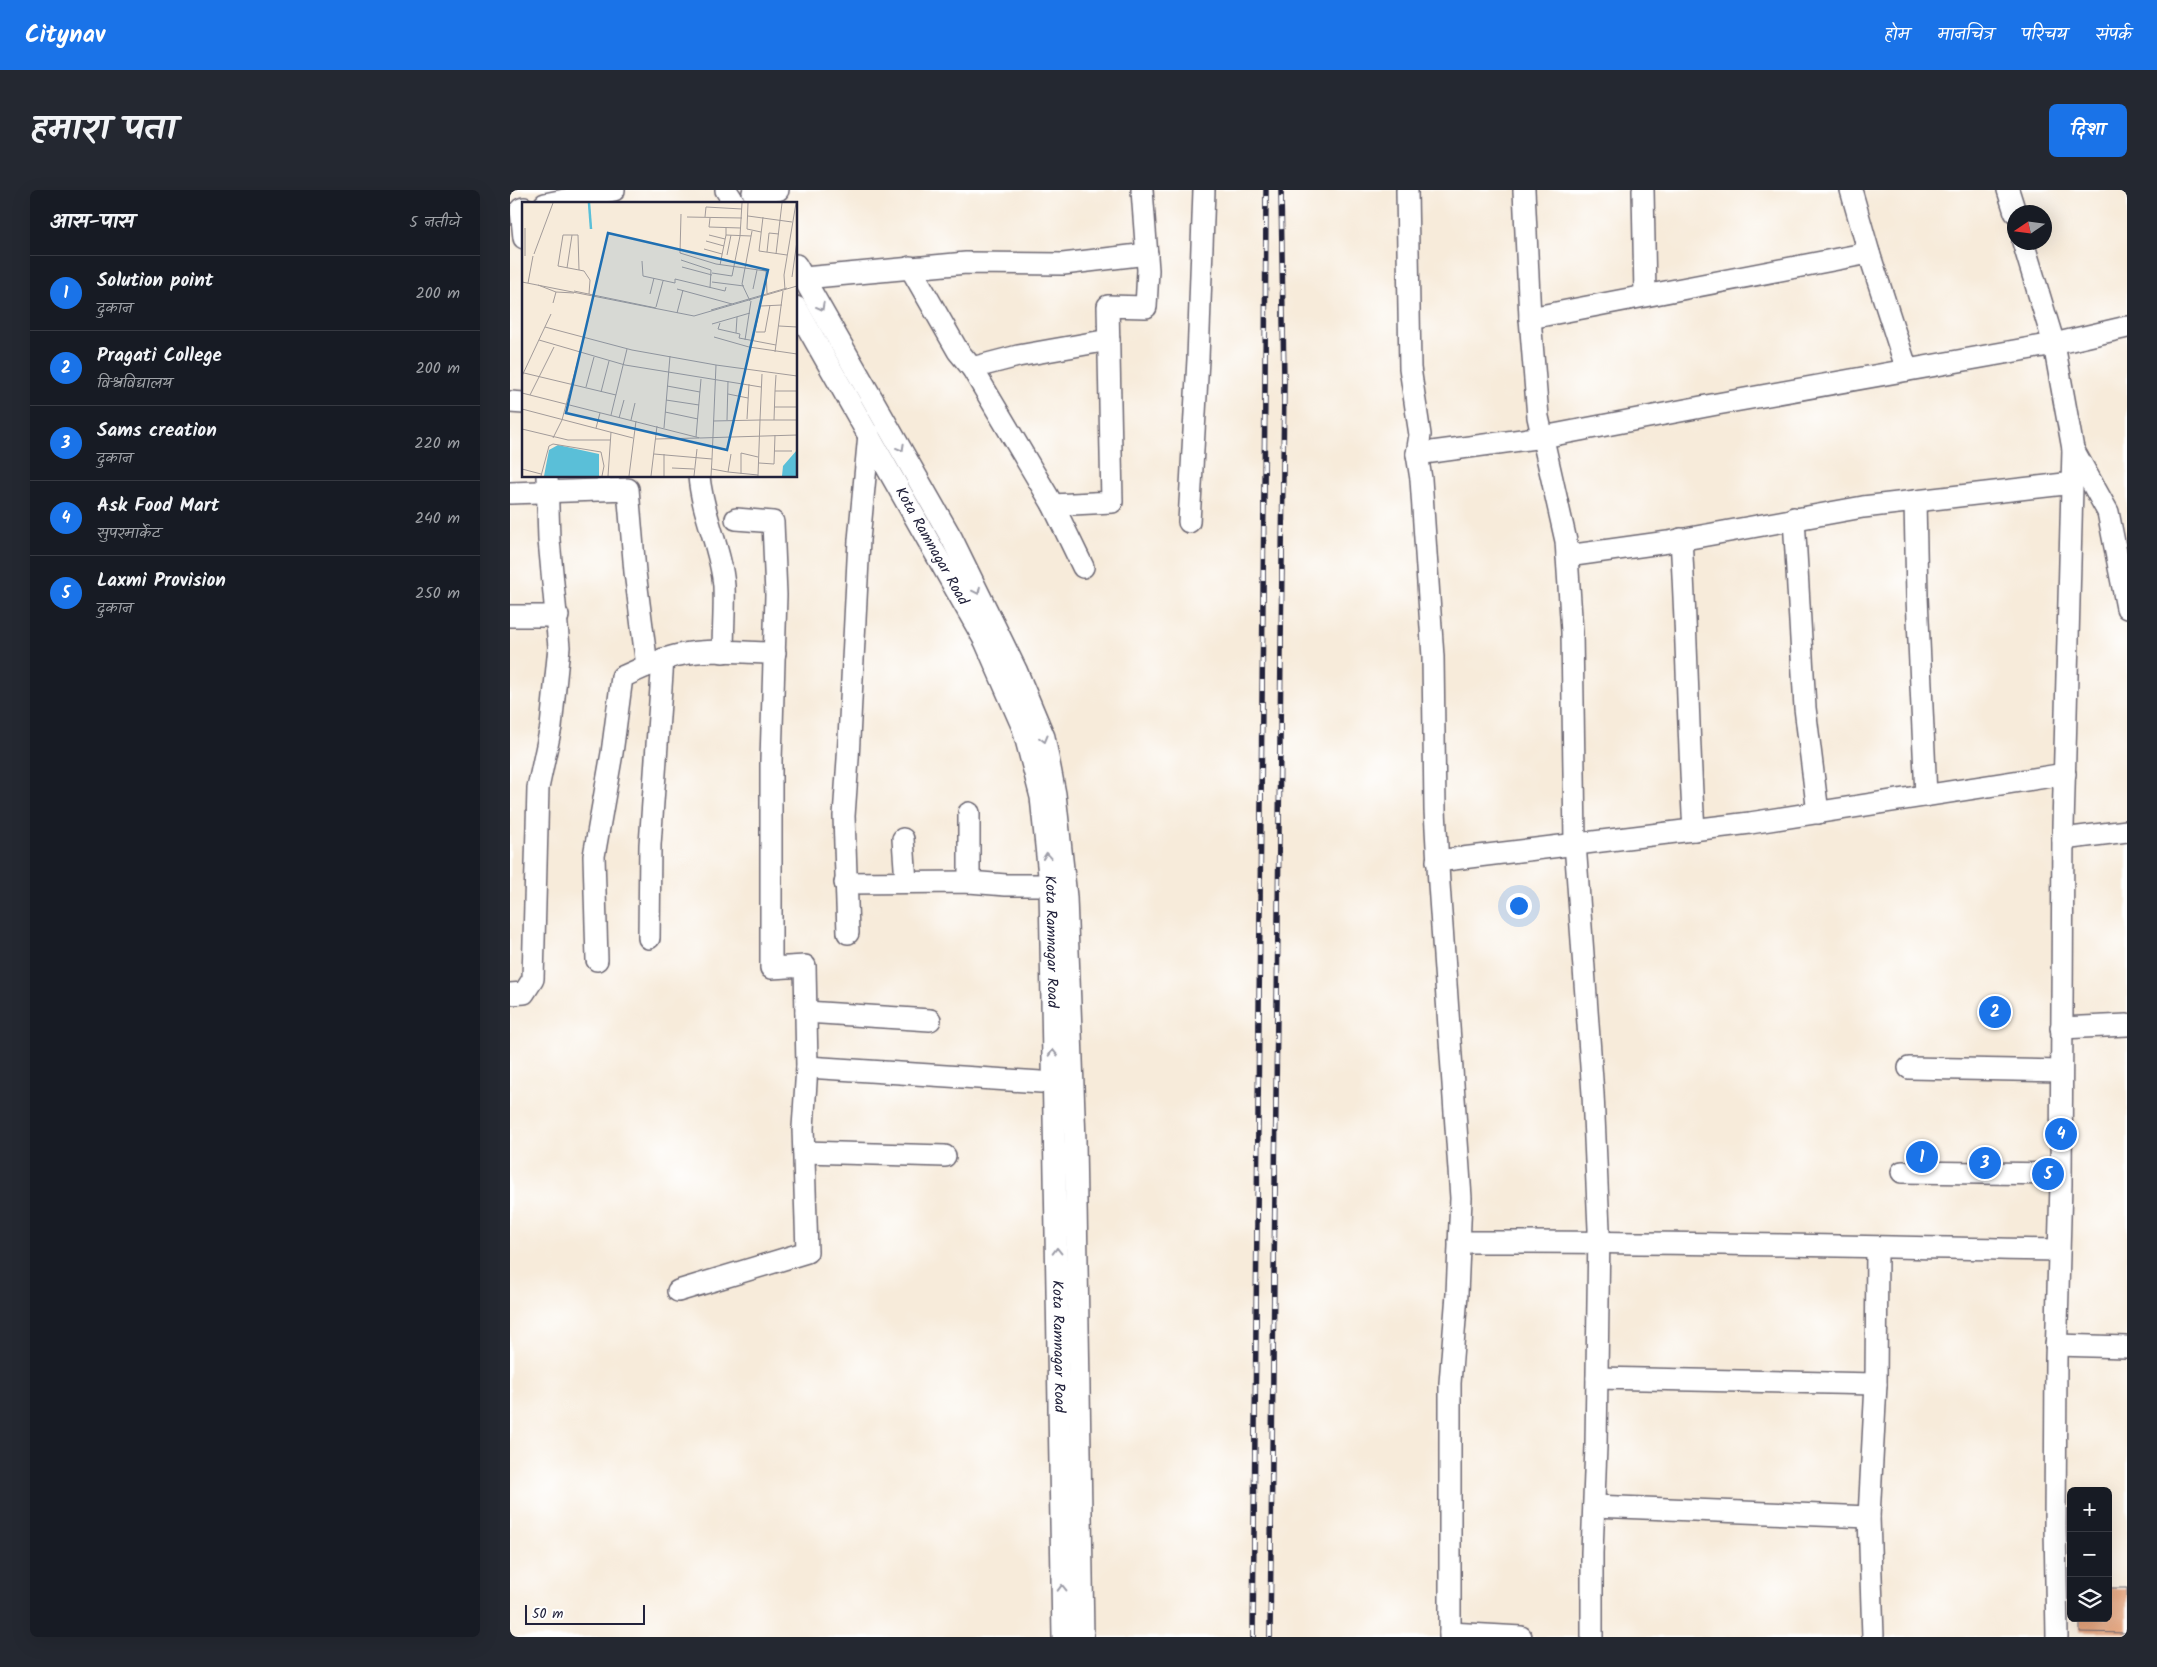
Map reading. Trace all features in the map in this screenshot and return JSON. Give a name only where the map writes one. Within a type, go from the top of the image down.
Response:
[{"type":"street","points":[[555,202],[614,190]]},
{"type":"street","points":[[726,190],[734,202]]},
{"type":"street","points":[[755,195],[778,190]]},
{"type":"street","points":[[1053,505],[1112,502],[1108,306],[1146,307],[1148,270],[1142,190]]},
{"type":"street","points":[[1189,522],[1198,358],[1204,190]]},
{"type":"street","points":[[1406,190],[1410,368],[1420,435],[1418,454],[1433,656],[1437,860],[1460,1198],[1450,1383],[1450,1635],[1521,1637]]},
{"type":"street","points":[[1524,190],[1530,318],[1538,417],[1566,541],[1572,632],[1575,843],[1593,1094],[1599,1241],[1592,1637]]},
{"type":"street","points":[[1643,190],[1645,296]]},
{"type":"street","points":[[1851,190],[1869,253],[1907,370]]},
{"type":"street","points":[[2008,190],[2012,205]]},
{"type":"street","points":[[522,208],[520,209],[522,224]]},
{"type":"street","points":[[2026,250],[2054,344],[2073,449],[2063,839],[2061,1174],[2056,1345],[2055,1526],[2057,1637]]},
{"type":"street","points":[[1530,318],[1869,253]]},
{"type":"street","points":[[1083,1637],[1075,1141],[1066,897],[1055,794],[1044,737],[1016,670],[952,539],[801,279],[910,267],[966,263],[1063,264],[1147,254]]},
{"type":"street","points":[[910,267],[958,350],[972,368],[1053,505],[1083,567]]},
{"type":"street","name":"Kota Ramnagar Road","points":[[798,310],[985,640],[1023,728],[1041,796],[1050,885],[1063,1637]]},
{"type":"street","points":[[1418,454],[1543,437],[2054,344],[2127,327]]},
{"type":"street","points":[[972,368],[1018,356],[1109,340]]},
{"type":"street","points":[[848,933],[844,816],[859,540],[869,434]]},
{"type":"street","points":[[2073,449],[2108,512],[2127,608]]},
{"type":"street","points":[[699,478],[701,493],[724,585],[723,652]]},
{"type":"street","points":[[510,493],[547,484],[628,489],[635,572],[655,663],[660,724],[651,827],[648,938]]},
{"type":"street","points":[[510,994],[524,992],[533,979],[538,788],[552,718],[559,647],[547,484]]},
{"type":"street","points":[[1567,556],[1681,539],[1794,518],[1915,501],[2072,484]]},
{"type":"street","points":[[1915,501],[1916,597],[1926,796]]},
{"type":"street","points":[[1794,518],[1805,708],[1818,813]]},
{"type":"street","points":[[678,1290],[807,1252],[804,1152],[807,1067],[806,966],[771,968],[771,760],[776,653],[773,522],[736,519]]},
{"type":"street","points":[[1681,539],[1686,625],[1687,728],[1694,830]]},
{"type":"street","points":[[510,616],[558,616]]},
{"type":"street","points":[[597,960],[594,856],[612,753],[622,677],[681,654],[723,652],[776,653]]},
{"type":"street","points":[[1437,860],[1694,830],[1818,813],[2065,774]]},
{"type":"street","points":[[969,813],[969,882]]},
{"type":"street","points":[[2063,839],[2127,831]]},
{"type":"street","points":[[903,839],[906,882]]},
{"type":"street","points":[[845,884],[969,882],[1006,886],[1050,885]]},
{"type":"street","points":[[806,1012],[930,1020]]},
{"type":"street","points":[[2061,1028],[2127,1025]]},
{"type":"street","points":[[807,1067],[1041,1082]]},
{"type":"street","points":[[1909,1068],[2061,1071]]},
{"type":"street","points":[[804,1152],[945,1156]]},
{"type":"street","points":[[1902,1172],[2061,1174]]},
{"type":"street","points":[[1459,1242],[1599,1241],[1877,1248],[2059,1250]]},
{"type":"street","points":[[1872,1637],[1869,1516],[1876,1384],[1877,1248]]},
{"type":"street","points":[[2056,1345],[2127,1347]]},
{"type":"street","points":[[1597,1378],[1876,1384]]},
{"type":"street","points":[[1594,1506],[1869,1516]]},
{"type":"building","points":[[2112,1588],[2127,1588],[2127,1633],[2080,1632],[2080,1622],[2112,1622]]},
{"type":"railway","points":[[1253,1637],[1266,190]]},
{"type":"railway","points":[[1270,1637],[1284,382],[1281,190]]},
{"type":"place","name":"Pragati College","points":[[1995,1012]]},
{"type":"place","name":"Ask Food Mart","points":[[2061,1134]]},
{"type":"place","name":"Solution point","points":[[1922,1157]]},
{"type":"place","name":"Sams creation","points":[[1985,1163]]},
{"type":"place","name":"Laxmi Provision","points":[[2048,1174]]}]
